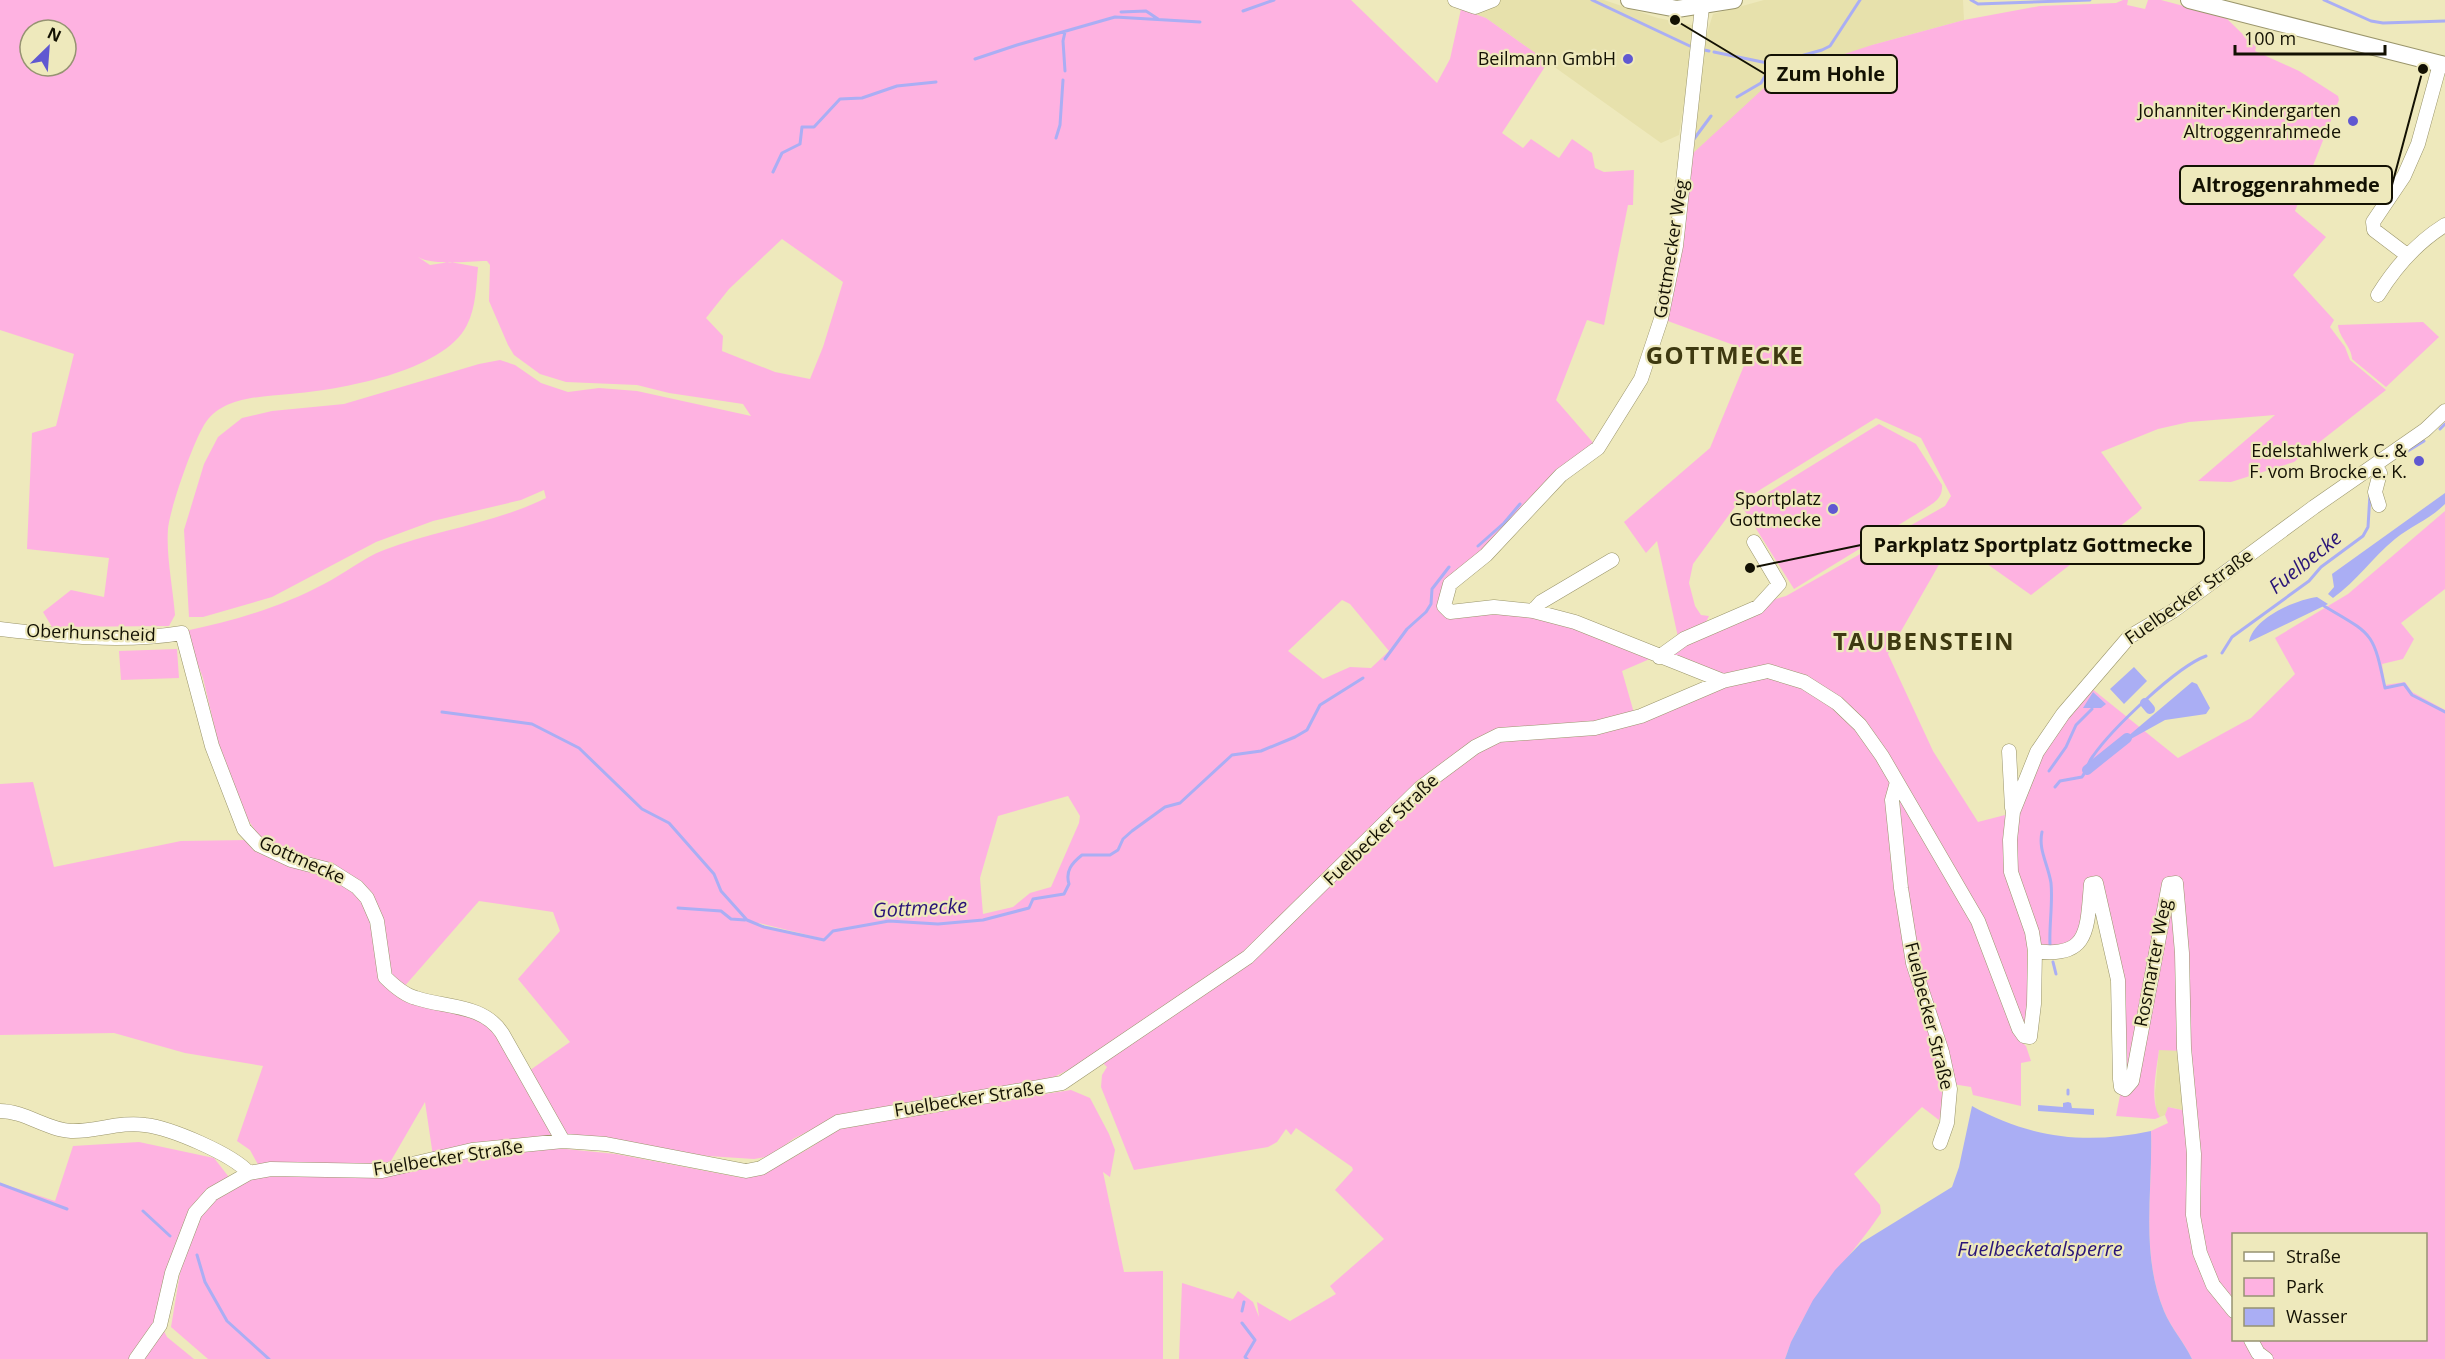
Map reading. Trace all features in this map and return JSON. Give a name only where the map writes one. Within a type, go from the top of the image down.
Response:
[{"type":"main road","points":[[1629,0],[1702,7],[1734,0]]},
{"type":"main road","points":[[2189,0],[2442,64]]},
{"type":"street","points":[[1455,0],[1475,7],[1493,0]]},
{"type":"street","name":"Gottmecker Weg","points":[[1702,7],[1676,246],[1661,319],[1641,379],[1599,448],[1562,475],[1486,555],[1450,584],[1444,606],[1450,612],[1494,607],[1533,611],[1602,630],[1659,657],[1723,681]]},
{"type":"street","points":[[2407,255],[2374,230],[2373,222],[2409,166],[2442,64]]},
{"type":"street","points":[[2378,295],[2407,255],[2426,236],[2445,225]]},
{"type":"street","name":"Fuelbecker Straße","points":[[136,1359],[160,1325],[172,1273],[195,1213],[212,1194],[249,1173],[271,1168],[382,1171],[472,1150],[563,1141],[606,1144],[746,1171],[761,1168],[838,1122],[1062,1083],[1112,1047],[1211,985],[1248,957],[1420,788],[1475,747],[1499,735],[1514,732],[1595,728],[1641,716],[1723,681],[1768,671],[1795,679],[1822,692],[1860,725],[1897,782],[1978,921],[2019,1029],[2024,1036],[2030,1037],[2034,1004],[2035,951],[2032,932],[2011,872],[2010,840],[2013,812],[2037,752],[2063,714],[2129,637],[2173,611],[2425,430],[2445,411]]},
{"type":"street","points":[[2375,465],[2380,473],[2375,492],[2379,505]]},
{"type":"street","points":[[1659,657],[1684,639],[1758,607],[1779,584],[1754,542]]},
{"type":"street","points":[[1533,611],[1541,602],[1612,560]]},
{"type":"street","name":"Oberhunscheid","points":[[0,629],[60,636],[110,638],[158,637],[182,633]]},
{"type":"street","name":"Gottmecke","points":[[182,633],[212,746],[244,830],[259,845],[291,860],[330,870],[357,887],[367,898],[377,921],[385,977],[414,998],[465,1008],[489,1019],[497,1026],[563,1141]]},
{"type":"street","points":[[2009,751],[2010,799],[2013,812]]},
{"type":"street","name":"Fuelbecker Straße","points":[[1897,782],[1892,800],[1900,888],[1913,963],[1942,1052],[1950,1089],[1947,1123],[1940,1143]]},
{"type":"street","name":"Rosmarter Weg","points":[[2035,951],[2067,952],[2080,943],[2085,934],[2091,884],[2096,883],[2118,980],[2120,1079],[2121,1087],[2125,1089],[2132,1081],[2169,884],[2176,883],[2182,953],[2184,1048],[2194,1154],[2193,1215],[2200,1253],[2213,1285],[2232,1309]]},
{"type":"street","points":[[0,1111],[11,1111],[69,1131],[144,1124],[198,1143],[240,1163],[249,1173]]},
{"type":"street","points":[[2253,1341],[2265,1359]]},
{"type":"shaded area","points":[[1457,0],[1604,0],[1658,18],[1696,26],[1679,135],[1661,143],[1486,18],[1461,9]]},
{"type":"shaded area","points":[[1764,0],[1963,0],[1964,20],[1872,45],[1691,155],[1702,49],[1713,14]]},
{"type":"shaded area","points":[[2159,1049],[2182,1051],[2187,1111],[2169,1107],[2165,1115],[2160,1117],[2156,1112],[2155,1093]]},
{"type":"green space","points":[[0,0],[1351,0],[1437,83],[1450,59],[1461,9],[1486,18],[1548,62],[1502,133],[1523,148],[1531,139],[1559,158],[1572,139],[1592,153],[1595,168],[1604,172],[1634,170],[1633,205],[1628,205],[1604,325],[1587,320],[1556,400],[1596,446],[1560,473],[1439,606],[1556,620],[1652,658],[1622,671],[1634,713],[1764,674],[1818,694],[1851,724],[1879,760],[1973,919],[2017,1038],[2026,1046],[2031,1061],[2021,1063],[2021,1106],[1973,1095],[1971,1087],[1946,1083],[1946,1096],[1939,1120],[1922,1107],[1854,1174],[1880,1205],[1881,1213],[1815,1300],[1793,1338],[1785,1359],[1179,1359],[1182,1283],[1233,1299],[1238,1291],[1253,1302],[1259,1317],[1257,1302],[1290,1321],[1336,1294],[1330,1286],[1384,1239],[1335,1190],[1353,1170],[1352,1167],[1296,1128],[1291,1135],[1286,1129],[1277,1142],[1268,1147],[1134,1170],[1101,1087],[1102,1075],[1107,1067],[1096,1056],[1042,1083],[838,1116],[793,1139],[771,1156],[754,1159],[708,1156],[577,1139],[567,1134],[526,1073],[570,1042],[518,979],[560,931],[553,912],[479,901],[403,988],[391,974],[371,896],[262,841],[245,815],[218,742],[203,678],[185,631],[239,618],[291,600],[331,580],[376,553],[527,507],[546,498],[544,490],[521,500],[433,521],[376,542],[272,597],[203,617],[189,617],[184,530],[204,464],[218,437],[242,418],[272,411],[344,404],[479,364],[500,360],[515,365],[541,383],[568,392],[599,388],[637,391],[751,416],[743,404],[669,393],[637,385],[566,382],[540,374],[514,355],[508,345],[489,301],[490,265],[487,261],[452,262],[478,267],[474,304],[467,325],[455,341],[436,355],[388,376],[361,383],[310,392],[245,399],[223,407],[206,422],[189,458],[168,529],[175,615],[169,626],[52,627],[43,612],[71,590],[104,597],[109,558],[27,549],[32,433],[56,426],[74,354],[0,330]],"holes":[[[782,239],[843,282],[823,347],[810,379],[775,372],[722,351],[723,336],[706,318],[729,289]],[[418,257],[425,260],[448,262],[430,265]],[[1342,600],[1350,604],[1389,651],[1371,668],[1350,667],[1323,679],[1288,651]],[[1068,796],[1080,816],[1051,887],[1030,893],[1013,907],[983,914],[980,878],[998,816]],[[759,923],[824,939],[824,941],[757,925]]]},
{"type":"green space","points":[[2128,0],[2127,5],[2145,9],[2148,0],[2161,0],[2225,17],[2256,47],[2255,51],[2299,71],[2338,96],[2339,100],[2295,211],[2326,237],[2293,275],[2334,320],[2330,327],[2345,347],[2350,360],[2386,390],[2294,462],[2231,482],[2198,481],[2275,415],[2189,422],[2158,429],[2101,452],[2142,508],[2031,595],[1953,540],[1888,654],[1933,751],[1978,822],[2005,815],[2007,873],[2027,935],[2028,1015],[2026,1024],[2023,1026],[2010,988],[1844,703],[1765,668],[1745,669],[1723,675],[1674,657],[1674,653],[1694,638],[1765,609],[1765,602],[1786,596],[1945,506],[1951,496],[1921,438],[1876,418],[1737,504],[1693,564],[1689,583],[1695,606],[1701,615],[1709,616],[1705,624],[1678,637],[1657,541],[1646,553],[1624,522],[1710,448],[1750,351],[1665,320],[1691,155],[1777,76],[1872,45],[1964,20],[2040,6],[2116,3]]},
{"type":"green space","points":[[2423,322],[2439,337],[2386,387],[2352,359],[2338,325]]},
{"type":"green space","name":"Sportplatz Gottmecke","points":[[1879,424],[1916,444],[1942,485],[1941,494],[1937,500],[1923,510],[1794,589],[1743,508]]},
{"type":"green space","points":[[2445,511],[2445,589],[2401,623],[2414,639],[2403,659],[2382,664],[2385,685],[2405,682],[2412,692],[2445,710],[2445,1359],[2192,1359],[2164,1311],[2157,1289],[2152,1267],[2149,1222],[2151,1131],[2168,1123],[2165,1115],[2168,1107],[2187,1111],[2182,1051],[2159,1050],[2154,1094],[2160,1117],[2155,1119],[2116,1116],[2124,1075],[2124,1028],[2096,877],[2092,876],[2088,880],[2079,939],[2052,949],[2039,944],[2015,868],[2015,835],[2027,789],[2049,746],[2091,688],[2178,758],[2251,718],[2295,674],[2275,638],[2348,594]]},
{"type":"green space","points":[[177,649],[179,678],[121,680],[119,651]]},
{"type":"green space","points":[[33,782],[54,867],[181,841],[248,840],[253,850],[290,864],[328,874],[355,890],[369,913],[382,982],[469,1014],[493,1030],[554,1130],[550,1137],[433,1156],[425,1102],[381,1178],[474,1154],[556,1148],[616,1154],[743,1178],[768,1171],[810,1148],[841,1126],[1071,1090],[1090,1098],[1115,1150],[1110,1177],[1103,1172],[1124,1272],[1163,1271],[1163,1359],[208,1359],[171,1327],[180,1273],[195,1213],[192,1209],[167,1268],[156,1316],[167,1337],[194,1359],[0,1359],[0,1183],[55,1201],[73,1146],[139,1142],[214,1158],[232,1181],[261,1170],[250,1150],[237,1141],[263,1066],[185,1053],[114,1033],[0,1035],[0,784]]},
{"type":"water","points":[[2445,493],[2445,504],[2395,539],[2333,598],[2328,594],[2334,587],[2332,574]]},
{"type":"water","points":[[2317,597],[2328,604],[2249,642],[2252,633],[2266,618],[2287,606]]},
{"type":"water","points":[[2134,667],[2147,681],[2124,704],[2110,689]]},
{"type":"water","points":[[2192,682],[2197,684],[2210,708],[2206,714],[2165,720],[2129,740],[2127,737]]},
{"type":"water","points":[[2093,692],[2106,704],[2101,708],[2083,708]]},
{"type":"water","points":[[2063,1103],[2071,1103],[2072,1108],[2094,1109],[2094,1115],[2038,1111],[2038,1105],[2063,1107]]},
{"type":"water","name":"Fuelbecketalsperre","points":[[1972,1106],[2015,1125],[2059,1136],[2104,1138],[2151,1131],[2149,1222],[2152,1267],[2164,1311],[2192,1359],[1785,1359],[1791,1342],[1813,1300],[1835,1270],[1861,1243],[1952,1187],[1959,1167]]},
{"type":"waterway","points":[[1243,11],[1274,0]]},
{"type":"waterway","points":[[1592,0],[1694,48]]},
{"type":"waterway","points":[[1714,52],[1772,64],[1822,50],[1830,46],[1860,0]]},
{"type":"waterway","points":[[1971,0],[1978,4],[2090,0]]},
{"type":"waterway","points":[[2324,0],[2371,21],[2383,23],[2445,21]]},
{"type":"waterway","points":[[1121,12],[1146,11],[1158,19]]},
{"type":"waterway","points":[[975,59],[1115,17],[1200,22]]},
{"type":"waterway","points":[[1065,32],[1063,41],[1065,71]]},
{"type":"waterway","points":[[1700,49],[1709,51]]},
{"type":"waterway","name":"Gottmecke","points":[[1737,97],[1761,83],[1772,64]]},
{"type":"waterway","points":[[1056,138],[1060,125],[1063,80]]},
{"type":"waterway","points":[[773,172],[782,153],[800,144],[802,127],[814,127],[840,99],[862,98],[897,86],[936,82]]},
{"type":"waterway","name":"Gottmecke","points":[[1694,139],[1711,116]]},
{"type":"waterway","name":"Fuelbecke","points":[[2440,429],[2445,424]]},
{"type":"waterway","name":"Fuelbecke","points":[[2398,457],[2424,441]]},
{"type":"waterway","name":"Fuelbecke","points":[[2222,653],[2232,637],[2309,581],[2321,567],[2363,536],[2368,527],[2370,494]]},
{"type":"waterway","name":"Gottmecke","points":[[1478,546],[1504,523],[1520,504]]},
{"type":"waterway","name":"Gottmecke","points":[[1385,659],[1407,629],[1426,612],[1431,604],[1432,589],[1449,567]]},
{"type":"waterway","points":[[2324,606],[2353,623],[2368,636],[2377,655],[2385,688],[2404,684],[2412,695],[2445,712]]},
{"type":"waterway","name":"Fuelbecke","points":[[2055,787],[2060,781],[2082,777],[2102,744],[2129,715],[2178,672],[2206,656]]},
{"type":"waterway","name":"Gottmecke","points":[[442,712],[532,724],[579,748],[642,809],[669,823],[714,874],[721,891],[747,920],[764,927],[824,940],[833,931],[889,921],[938,924],[983,920],[1029,908],[1033,899],[1064,894],[1069,884],[1070,868],[1082,855],[1110,855],[1118,850],[1123,839],[1132,831],[1165,807],[1180,803],[1232,755],[1261,751],[1307,730],[1320,705],[1363,678]]},
{"type":"waterway","name":"Fuelbecke","points":[[2145,703],[2150,709]]},
{"type":"waterway","points":[[2049,771],[2066,747],[2076,725],[2092,709]]},
{"type":"waterway","points":[[2087,770],[2127,738]]},
{"type":"waterway","name":"Fuelbecke","points":[[2042,832],[2042,851],[2051,883],[2050,945]]},
{"type":"waterway","name":"Gottmecke","points":[[678,908],[721,911],[731,919],[745,920]]},
{"type":"waterway","name":"Fuelbecke","points":[[2053,962],[2056,974]]},
{"type":"waterway","points":[[0,1184],[67,1209]]},
{"type":"waterway","points":[[143,1211],[170,1236]]},
{"type":"waterway","points":[[197,1255],[205,1282],[227,1321],[269,1359]]},
{"type":"waterway","points":[[1242,1311],[1244,1302]]},
{"type":"waterway","points":[[1242,1323],[1255,1340],[1245,1357],[1247,1359]]},
{"type":"place","name":"Zum Hohle","points":[[1675,20]]},
{"type":"place","name":"Beilmann GmbH","points":[[1628,59]]},
{"type":"place","name":"Altroggenrahmede","points":[[2423,69]]},
{"type":"place","name":"Johanniter-Kindergarten Altroggenrahmede","points":[[2353,121]]},
{"type":"place","name":"Edelstahlwerk C. & F. vom Brocke e. K.","points":[[2419,461]]},
{"type":"place","name":"Sportplatz Gottmecke","points":[[1833,509]]},
{"type":"place","name":"Parkplatz Sportplatz Gottmecke","points":[[1750,568]]},
{"type":"district","name":"GOTTMECKE","points":[[1725,356]]},
{"type":"district","name":"TAUBENSTEIN","points":[[1924,642]]}]
